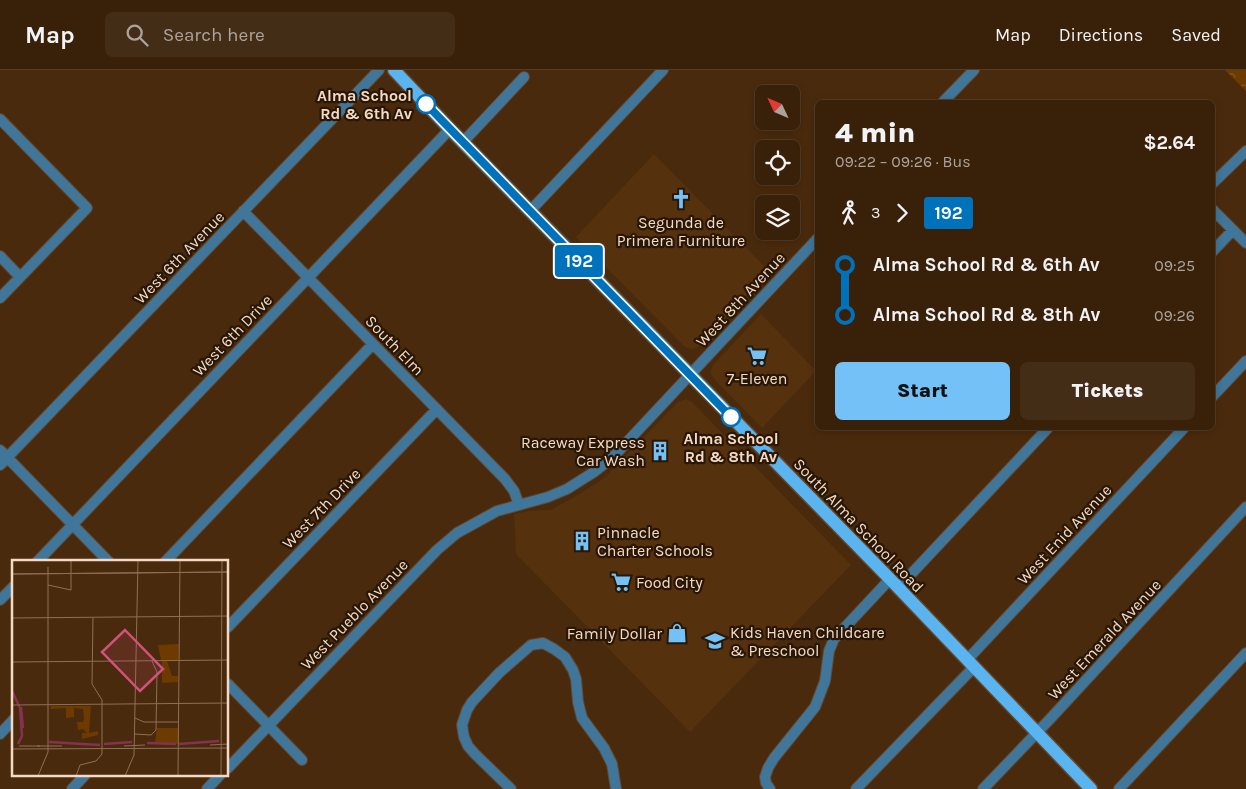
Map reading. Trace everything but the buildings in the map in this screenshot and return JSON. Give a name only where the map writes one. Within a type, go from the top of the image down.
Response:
[{"type":"main road","name":"South Alma School Road","points":[[394,70],[450,130],[894,583],[1091,789]]},
{"type":"street","name":"West 6th Avenue","points":[[2,458],[379,70]]},
{"type":"street","points":[[530,211],[663,70]]},
{"type":"street","points":[[945,100],[974,70]]},
{"type":"street","points":[[463,142],[524,77]]},
{"type":"street","points":[[0,119],[87,208],[0,298]]},
{"type":"street","name":"West 6th Drive","points":[[39,560],[450,130]]},
{"type":"street","points":[[1215,181],[1246,151]]},
{"type":"street","name":"South Elm","points":[[243,211],[505,479],[514,492],[519,505]]},
{"type":"street","points":[[1215,211],[1246,243]]},
{"type":"street","points":[[1215,249],[1233,230]]},
{"type":"street","name":"West 8th Avenue","points":[[519,505],[548,497],[567,489],[594,472],[623,446],[815,241]]},
{"type":"street","points":[[0,256],[20,276]]},
{"type":"street","points":[[167,560],[373,344]]},
{"type":"street","points":[[1215,394],[1246,361]]},
{"type":"street","name":"West 7th Drive","points":[[229,626],[436,409]]},
{"type":"street","points":[[770,789],[766,784],[768,768],[815,707],[825,682],[829,651],[834,639],[842,629],[894,583],[1046,430]]},
{"type":"street","name":"West Enid Avenue","points":[[856,789],[1182,430]]},
{"type":"street","points":[[2,458],[107,560]]},
{"type":"street","name":"West Pueblo Avenue","points":[[229,767],[437,550],[457,533],[497,511],[519,505]]},
{"type":"street","name":"West Emerald Avenue","points":[[983,789],[1246,507]]},
{"type":"street","points":[[0,600],[12,588]]},
{"type":"street","points":[[511,789],[468,746],[462,725],[472,702],[499,673],[531,646],[543,643],[565,657],[573,670],[582,718],[605,750],[612,764],[616,789]]},
{"type":"street","points":[[1119,789],[1246,653]]},
{"type":"street","points":[[229,685],[302,760]]},
{"type":"street","points":[[0,734],[12,721]]},
{"type":"street","points":[[72,789],[85,776]]},
{"type":"street","points":[[207,789],[219,776]]},
{"type":"shaded area","points":[[654,154],[769,271],[698,347],[692,349],[685,347],[576,237]]},
{"type":"shaded area","points":[[761,314],[815,372],[762,428],[715,380],[711,374],[713,365]]},
{"type":"shaded area","points":[[686,399],[692,402],[851,565],[690,732],[516,554],[514,514],[551,510],[600,481],[678,402]]},
{"type":"green space","points":[[1225,70],[1246,70],[1246,91]]},
{"type":"bus line","name":"192","points":[[426,104],[731,417]]},
{"type":"place","name":"Alma School Rd & 6th Av","points":[[426,104]]},
{"type":"place","name":"Segunda de Primera Furniture","points":[[681,199]]},
{"type":"place","name":"7-Eleven","points":[[757,356]]},
{"type":"place","name":"Alma School Rd & 8th Av","points":[[731,417]]},
{"type":"place","name":"Raceway Express Car Wash","points":[[660,451]]},
{"type":"place","name":"Pinnacle Charter Schools","points":[[582,541]]},
{"type":"place","name":"Food City","points":[[621,582]]},
{"type":"place","name":"Family Dollar","points":[[677,633]]},
{"type":"place","name":"Kids Haven Childcare & Preschool","points":[[715,641]]}]
